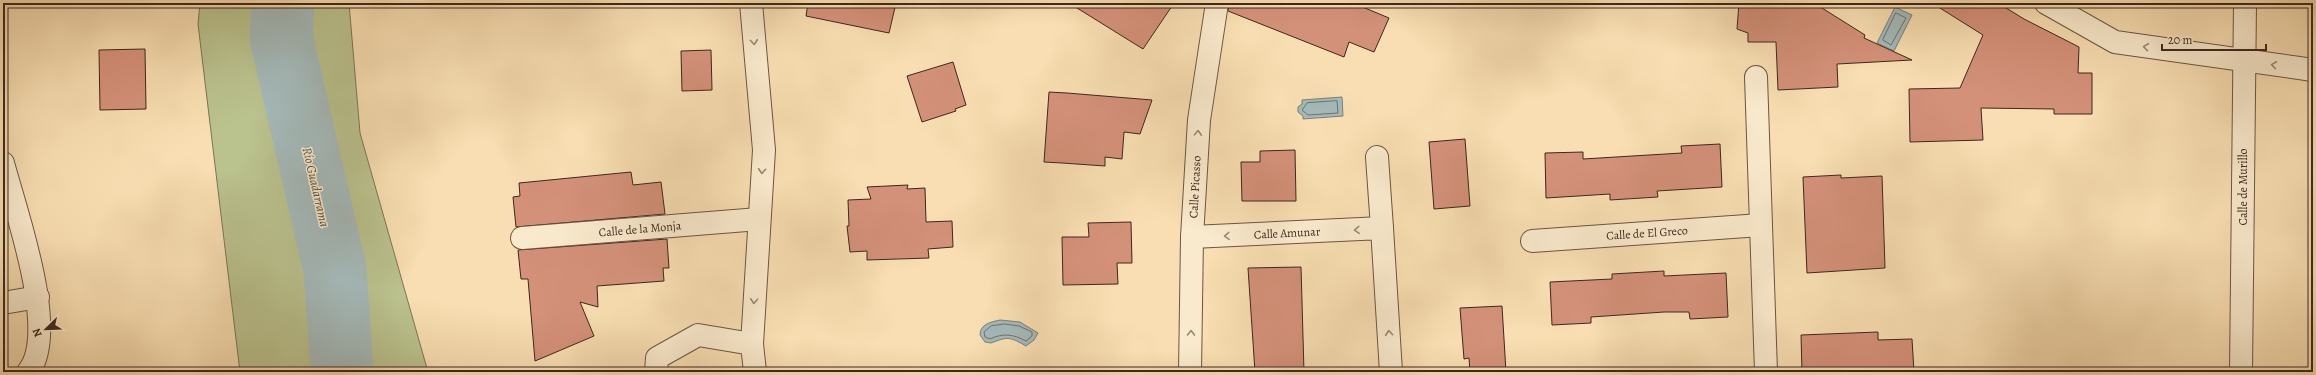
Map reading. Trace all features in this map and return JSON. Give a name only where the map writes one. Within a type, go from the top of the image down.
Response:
[{"type":"street","points":[[751,3],[764,150],[752,344],[755,372]]},
{"type":"street","name":"Calle Picasso","points":[[1190,372],[1192,237],[1199,120],[1217,3]]},
{"type":"street","points":[[2046,3],[2115,42],[2313,70]]},
{"type":"street","name":"Calle de Murillo","points":[[2241,372],[2245,3]]},
{"type":"street","points":[[1756,77],[1766,372]]},
{"type":"street","points":[[1377,157],[1391,372]]},
{"type":"street","points":[[3,162],[38,297],[40,336],[33,366],[28,372]]},
{"type":"street","name":"Calle de la Monja","points":[[522,238],[759,219]]},
{"type":"street","name":"Calle de El Greco","points":[[1532,241],[1761,225]]},
{"type":"street","name":"Calle Amunar","points":[[1192,237],[1382,228]]},
{"type":"street","points":[[3,303],[38,297]]},
{"type":"street","points":[[656,372],[657,358],[698,335],[752,344]]},
{"type":"green space","points":[[200,3],[349,3],[360,133],[428,372],[240,372],[198,24]]},
{"type":"water","points":[[1895,7],[1912,15],[1894,51],[1877,43]]},
{"type":"water","points":[[1342,97],[1343,116],[1303,119],[1303,116],[1298,112],[1298,107],[1302,104],[1302,100]]},
{"type":"water","points":[[1000,320],[1020,322],[1038,333],[1034,340],[1026,346],[1016,340],[1008,338],[991,343],[985,342],[980,335],[982,328],[987,324]]},
{"type":"building","points":[[808,3],[896,3],[889,33],[806,16]]},
{"type":"building","points":[[1069,3],[1174,3],[1143,49]]},
{"type":"building","points":[[1229,3],[1353,3],[1389,18],[1374,52],[1349,42],[1344,57],[1228,11]]},
{"type":"building","points":[[1739,3],[1814,3],[1865,35],[1864,38],[1912,60],[1837,64],[1838,87],[1778,90],[1776,42],[1748,42],[1748,33],[1737,29]]},
{"type":"building","points":[[1932,3],[1998,3],[2024,19],[2079,47],[2078,73],[2092,73],[2092,114],[2054,114],[2054,109],[1981,108],[1983,140],[1910,142],[1909,89],[1960,88],[1983,35]]},
{"type":"building","points":[[145,49],[146,109],[100,110],[99,50]]},
{"type":"building","points":[[711,50],[712,90],[682,91],[681,51]]},
{"type":"building","points":[[953,62],[966,105],[955,109],[956,111],[922,122],[907,76]]},
{"type":"building","points":[[1049,92],[1152,100],[1140,134],[1124,132],[1122,159],[1105,157],[1105,166],[1044,162]]},
{"type":"building","points":[[1465,139],[1470,206],[1434,209],[1429,142]]},
{"type":"building","points":[[1720,144],[1722,187],[1657,191],[1658,197],[1610,200],[1610,194],[1546,198],[1545,153],[1583,152],[1583,159],[1682,153],[1681,146]]},
{"type":"building","points":[[1295,150],[1296,201],[1242,201],[1241,162],[1260,162],[1260,151]]},
{"type":"building","points":[[631,172],[633,185],[661,182],[665,214],[516,227],[513,197],[520,196],[519,183]]},
{"type":"building","points":[[1841,175],[1841,178],[1882,176],[1885,268],[1807,273],[1803,177]]},
{"type":"building","points":[[908,185],[907,189],[925,188],[926,222],[952,221],[953,247],[928,249],[929,258],[867,260],[867,251],[850,252],[847,226],[849,226],[848,200],[871,199],[867,187]]},
{"type":"building","points":[[1131,222],[1132,263],[1117,263],[1118,284],[1063,285],[1062,237],[1089,237],[1088,223]]},
{"type":"building","points":[[667,239],[669,268],[663,268],[664,281],[597,286],[598,307],[580,302],[594,336],[535,361],[528,279],[521,279],[518,250]]},
{"type":"building","points":[[1301,267],[1304,372],[1255,372],[1248,268]]},
{"type":"building","points":[[1664,271],[1664,276],[1726,273],[1728,317],[1690,319],[1689,312],[1664,312],[1591,317],[1591,323],[1552,325],[1550,282],[1612,279],[1612,274]]},
{"type":"building","points":[[1502,306],[1506,372],[1470,372],[1469,358],[1464,359],[1460,308]]},
{"type":"building","points":[[1878,332],[1878,340],[1912,339],[1914,372],[1802,372],[1801,335]]},
{"type":"waterway","name":"Río Guadarrama","points":[[283,3],[281,37],[335,270],[342,372]]}]
